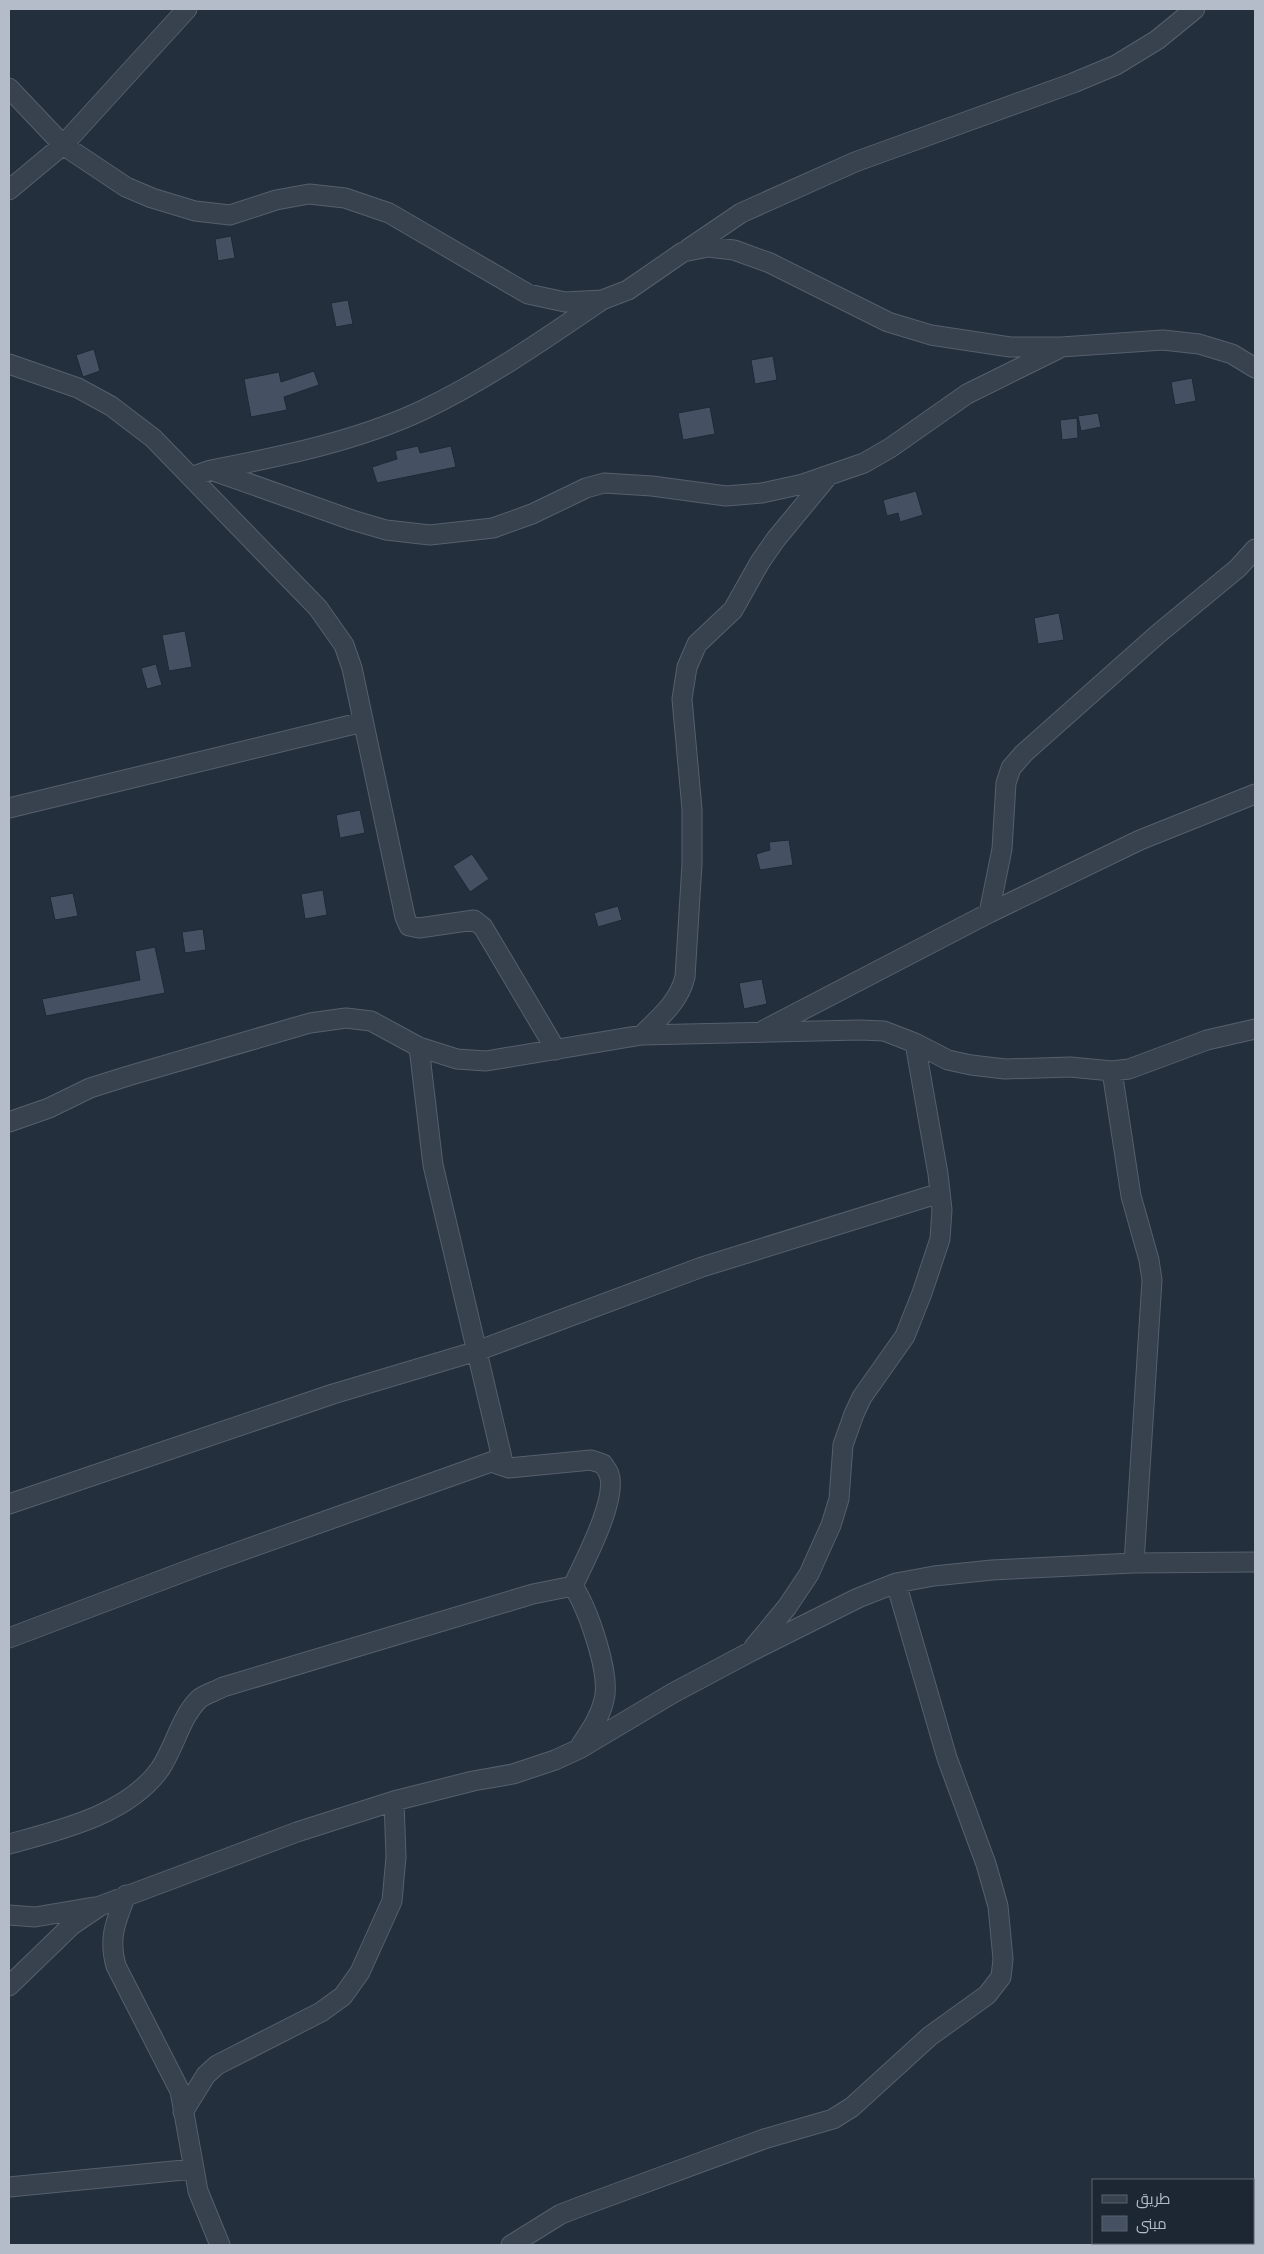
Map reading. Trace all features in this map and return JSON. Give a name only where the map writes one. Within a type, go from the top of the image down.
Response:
[{"type":"street","points":[[9,190],[63,145],[187,9]]},
{"type":"street","points":[[191,477],[211,470],[277,457],[363,434],[423,410],[484,376],[602,300],[628,290],[742,213],[855,162],[1073,83],[1116,65],[1157,40],[1195,9]]},
{"type":"street","points":[[9,88],[63,145],[126,186],[152,198],[195,211],[230,215],[276,200],[309,194],[345,198],[389,213],[528,294],[565,302],[602,300]]},
{"type":"street","points":[[683,252],[708,247],[734,250],[770,263],[888,322],[931,335],[1010,347],[1061,347],[1162,340],[1199,344],[1232,354],[1255,368]]},
{"type":"street","points":[[211,470],[352,520],[386,530],[430,535],[493,528],[532,514],[586,488],[604,483],[652,486],[726,496],[745,496],[803,484],[864,463],[890,448],[967,394],[1061,347]]},
{"type":"street","points":[[9,364],[78,388],[111,406],[153,438],[318,608],[344,645],[352,668],[405,917],[409,926],[419,928],[474,920],[483,927],[556,1050]]},
{"type":"street","points":[[642,1035],[675,1001],[683,988],[685,977],[692,864],[692,809],[682,699],[688,667],[697,644],[733,610],[760,562],[776,539],[829,475]]},
{"type":"street","points":[[989,912],[1002,849],[1006,784],[1012,768],[1024,753],[1158,634],[1238,568],[1255,549]]},
{"type":"street","points":[[9,808],[364,722]]},
{"type":"street","points":[[761,1032],[989,912],[1140,840],[1255,794]]},
{"type":"street","points":[[13,1117],[98,1085],[310,1024],[346,1018],[371,1021],[419,1047],[457,1059],[486,1061],[642,1035],[884,1031],[915,1043],[948,1060],[971,1066],[1005,1069],[1077,1067],[1112,1071],[1129,1069],[1206,1040],[1255,1030]]},
{"type":"street","points":[[750,1652],[787,1607],[810,1574],[831,1525],[839,1499],[843,1445],[854,1414],[862,1397],[905,1336],[940,1239],[942,1210],[940,1193],[915,1043]]},
{"type":"street","points":[[419,1047],[433,1165],[502,1458]]},
{"type":"street","points":[[1112,1071],[1131,1196],[1149,1260],[1152,1280],[1134,1563]]},
{"type":"street","points":[[9,1504],[332,1394],[477,1351],[702,1267],[940,1193]]},
{"type":"street","points":[[502,1458],[497,1464],[509,1468],[591,1460],[603,1464],[610,1476],[606,1512],[573,1586]]},
{"type":"street","points":[[9,1638],[199,1566],[502,1458]]},
{"type":"street","points":[[9,1986],[72,1925],[100,1906],[297,1832],[394,1801],[473,1781],[513,1774],[555,1760],[579,1749],[673,1693],[750,1652],[858,1598],[896,1583],[934,1576],[992,1570],[1134,1563],[1255,1562]]},
{"type":"street","points":[[511,2245],[562,2214],[582,2206],[764,2139],[833,2119],[852,2107],[930,2036],[987,1995],[1001,1977],[1003,1959],[998,1906],[986,1864],[947,1758],[896,1583]]},
{"type":"street","points":[[573,1586],[588,1615],[606,1682],[605,1699],[599,1718],[579,1749]]},
{"type":"street","points":[[9,1844],[63,1830],[96,1817],[135,1794],[160,1769],[184,1721],[200,1698],[223,1687],[534,1594],[573,1586]]},
{"type":"street","points":[[183,2112],[206,2075],[217,2064],[321,2012],[343,1996],[360,1972],[392,1901],[396,1857],[394,1801]]},
{"type":"street","points":[[126,1895],[113,1930],[112,1950],[116,1966],[180,2091],[198,2192],[220,2245]]},
{"type":"street","points":[[9,1915],[35,1917],[100,1906]]},
{"type":"street","points":[[9,2187],[194,2169]]},
{"type":"building","points":[[231,236],[235,258],[218,261],[215,239]]},
{"type":"building","points":[[348,300],[353,324],[336,327],[331,303]]},
{"type":"building","points":[[94,349],[100,371],[83,377],[76,355]]},
{"type":"building","points":[[773,356],[777,380],[755,384],[751,360]]},
{"type":"building","points":[[314,371],[319,385],[284,397],[287,410],[251,417],[244,379],[279,372],[281,382]]},
{"type":"building","points":[[1192,378],[1196,401],[1175,405],[1171,382]]},
{"type":"building","points":[[710,407],[715,434],[683,440],[678,413]]},
{"type":"building","points":[[1098,413],[1101,427],[1081,431],[1078,416]]},
{"type":"building","points":[[1077,418],[1078,438],[1062,440],[1060,420]]},
{"type":"building","points":[[418,446],[420,453],[451,446],[456,467],[377,483],[372,467],[397,459],[395,451]]},
{"type":"building","points":[[916,491],[923,515],[900,522],[898,513],[887,516],[883,500]]},
{"type":"building","points":[[1059,613],[1064,640],[1038,644],[1034,618]]},
{"type":"building","points":[[185,631],[192,667],[169,671],[162,635]]},
{"type":"building","points":[[156,664],[162,685],[147,689],[141,668]]},
{"type":"building","points":[[360,810],[365,833],[340,838],[336,815]]},
{"type":"building","points":[[789,840],[793,865],[760,870],[756,854],[770,850],[769,842]]},
{"type":"building","points":[[472,854],[489,879],[470,892],[453,866]]},
{"type":"building","points":[[323,890],[327,915],[305,919],[301,894]]},
{"type":"building","points":[[73,893],[78,916],[55,920],[50,897]]},
{"type":"building","points":[[618,906],[622,920],[598,927],[594,913]]},
{"type":"building","points":[[203,929],[206,950],[185,953],[182,932]]},
{"type":"building","points":[[155,947],[165,993],[46,1016],[42,999],[140,980],[135,951]]},
{"type":"building","points":[[762,979],[767,1004],[744,1009],[739,983]]}]
